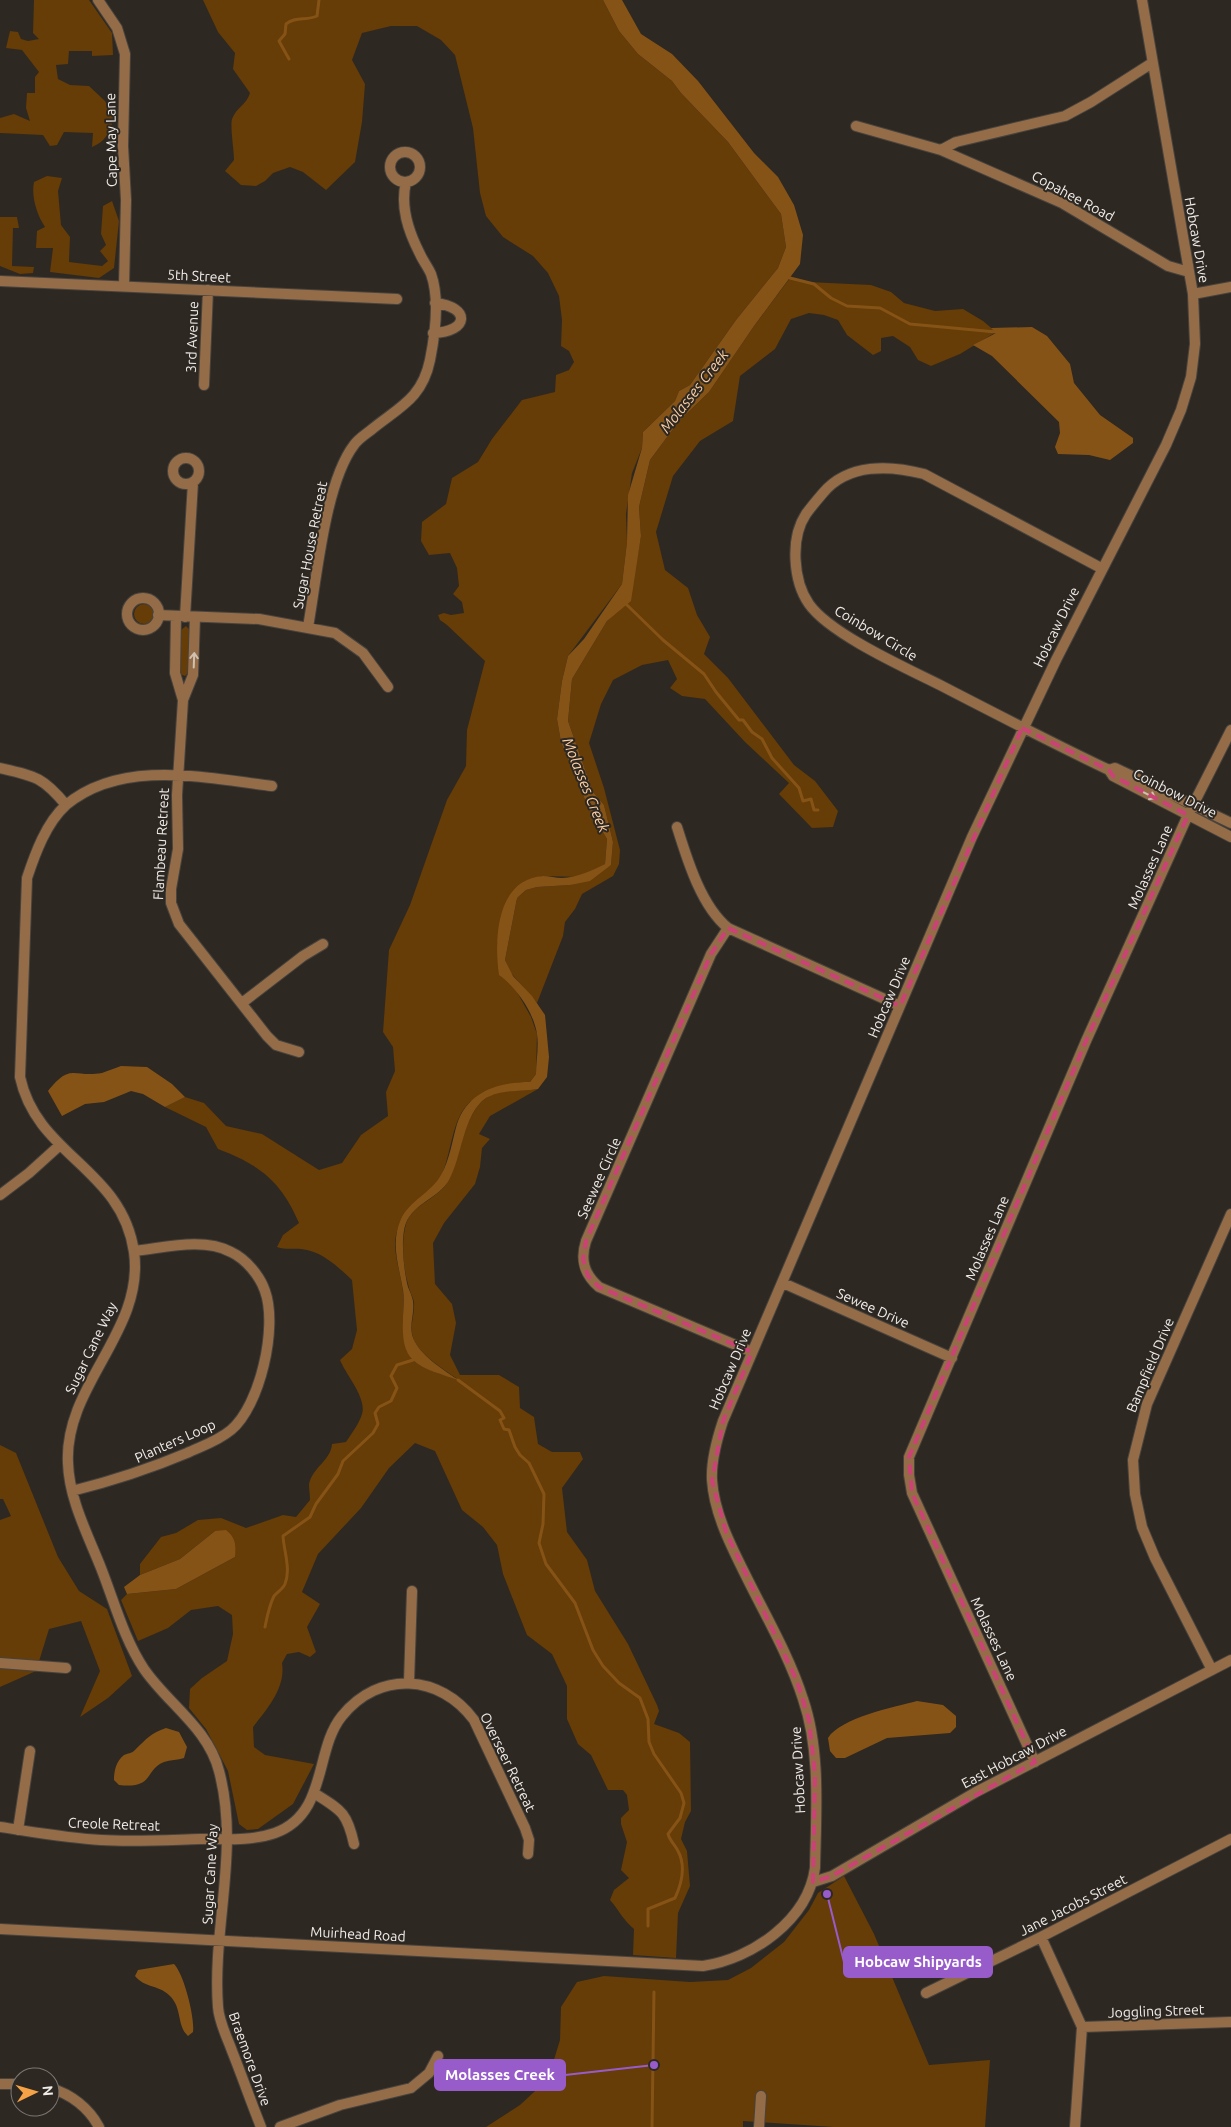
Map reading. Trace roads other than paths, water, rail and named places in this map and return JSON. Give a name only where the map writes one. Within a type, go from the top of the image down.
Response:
[{"type":"street","name":"Cape May Lane","points":[[98,0],[117,28],[125,54],[123,146],[126,200],[124,286]]},
{"type":"street","name":"Hobcaw Drive","points":[[813,1882],[814,1774],[810,1720],[797,1681],[726,1532],[715,1498],[712,1480],[716,1445],[723,1420],[972,837],[1022,728],[1101,568],[1166,445],[1181,410],[1191,377],[1195,344],[1193,294],[1142,0]]},
{"type":"street","points":[[941,150],[956,142],[1065,116],[1091,102],[1152,63]]},
{"type":"street","name":"Copahee Road","points":[[856,126],[941,150],[1062,203],[1168,266],[1189,272]]},
{"type":"street","name":"Sugar House Retreat","points":[[308,627],[333,489],[340,470],[355,444],[412,398],[422,387],[430,360],[435,303],[431,274],[411,236],[406,219],[403,195],[406,182]]},
{"type":"street","name":"5th Street","points":[[0,280],[397,299]]},
{"type":"street","points":[[1193,294],[1231,287]]},
{"type":"street","name":"3rd Avenue","points":[[204,385],[208,290]]},
{"type":"street","points":[[433,333],[454,330],[459,326],[461,318],[453,306],[435,303]]},
{"type":"street","name":"Coinbow Circle","points":[[1022,728],[886,658],[832,626],[809,604],[797,574],[796,541],[805,515],[827,488],[851,473],[874,467],[902,468],[924,474],[1101,568]]},
{"type":"street","name":"Flambeau Retreat","points":[[193,482],[186,617],[194,675],[183,700],[177,795],[178,849],[171,889],[171,902],[174,916],[276,1045],[299,1052]]},
{"type":"street","points":[[158,615],[259,619],[336,632],[363,653],[388,687]]},
{"type":"street","points":[[183,700],[175,673],[186,617]]},
{"type":"street","name":"Coinbow Drive","points":[[1022,728],[1109,770],[1113,776],[1231,837]]},
{"type":"street","name":"Molasses Lane","points":[[1035,1762],[912,1493],[909,1457],[1082,1050],[1188,815],[1231,730]]},
{"type":"street","points":[[0,768],[29,775],[49,784],[66,805]]},
{"type":"street","name":"Coinbow Drive","points":[[1109,770],[1115,768],[1231,823]]},
{"type":"street","name":"Sugar Cane Way","points":[[220,1940],[228,1839],[226,1804],[219,1768],[207,1742],[191,1721],[144,1670],[127,1636],[72,1492],[68,1465],[69,1437],[75,1413],[86,1387],[120,1327],[130,1300],[134,1280],[134,1251],[122,1210],[101,1182],[60,1145],[34,1116],[24,1096],[20,1077],[27,878],[54,819],[66,805],[96,787],[124,778],[149,775],[179,775],[272,786]]},
{"type":"street","points":[[676,827],[701,890],[716,915],[728,928],[900,1006]]},
{"type":"street","name":"Seewee Circle","points":[[728,928],[711,954],[586,1241],[583,1259],[588,1276],[599,1287],[752,1352]]},
{"type":"street","points":[[242,1004],[303,956],[323,944]]},
{"type":"street","points":[[0,1195],[29,1173],[60,1145]]},
{"type":"street","name":"Bampfield Drive","points":[[1212,1670],[1155,1558],[1142,1527],[1135,1494],[1133,1460],[1147,1404],[1231,1214]]},
{"type":"street","name":"Planters Loop","points":[[72,1492],[131,1476],[215,1441],[242,1419],[258,1385],[267,1343],[269,1307],[265,1291],[246,1262],[232,1252],[198,1244],[134,1251]]},
{"type":"street","name":"Sewee Drive","points":[[783,1283],[952,1358]]},
{"type":"street","points":[[409,1682],[412,1592]]},
{"type":"street","name":"East Hobcaw Drive","points":[[813,1882],[832,1876],[976,1792],[1231,1660]]},
{"type":"street","points":[[0,1663],[66,1668]]},
{"type":"street","name":"Overseer Retreat","points":[[228,1839],[276,1833],[292,1823],[303,1812],[314,1793],[332,1736],[341,1717],[370,1693],[389,1686],[409,1682],[431,1687],[452,1698],[465,1708],[474,1720],[525,1828],[529,1840],[528,1854]]},
{"type":"street","points":[[18,1830],[30,1751]]},
{"type":"street","points":[[314,1793],[340,1810],[350,1824],[354,1844]]},
{"type":"street","name":"Creole Retreat","points":[[0,1828],[103,1840],[228,1839]]},
{"type":"street","name":"Jane Jacobs Street","points":[[926,1993],[1041,1937],[1231,1839]]},
{"type":"street","name":"Muirhead Road","points":[[0,1929],[703,1966],[715,1964],[750,1951],[770,1938],[791,1917],[813,1882]]},
{"type":"street","points":[[1041,1937],[1082,2027],[1075,2127]]},
{"type":"street","name":"Braemore Drive","points":[[220,1940],[219,2016],[260,2127]]},
{"type":"street","name":"Joggling Street","points":[[1082,2027],[1231,2022]]},
{"type":"street","points":[[280,2127],[340,2105],[411,2088],[429,2073],[438,2056]]},
{"type":"street","points":[[60,2091],[82,2106],[99,2127]]},
{"type":"street","points":[[759,2127],[761,2096]]},
{"type":"water","points":[[603,0],[622,0],[641,34],[672,54],[698,81],[754,153],[778,177],[794,205],[803,235],[800,264],[754,326],[709,392],[679,421],[650,460],[639,507],[641,536],[631,601],[607,621],[572,679],[568,721],[593,792],[604,805],[613,842],[611,865],[590,881],[570,885],[537,887],[526,890],[517,898],[505,960],[513,976],[532,996],[545,1015],[549,1057],[547,1077],[538,1089],[498,1093],[486,1098],[478,1105],[472,1114],[449,1180],[439,1192],[415,1210],[404,1229],[404,1264],[408,1287],[413,1301],[411,1327],[413,1337],[419,1348],[428,1358],[458,1380],[422,1367],[408,1353],[403,1336],[404,1298],[396,1254],[398,1228],[401,1219],[409,1207],[432,1187],[441,1175],[449,1156],[457,1124],[469,1104],[486,1091],[507,1084],[530,1082],[536,1074],[538,1039],[535,1026],[528,1009],[518,993],[499,975],[497,945],[498,929],[502,914],[507,899],[516,888],[527,880],[543,876],[562,878],[574,876],[605,864],[607,839],[589,809],[561,742],[557,719],[562,681],[568,656],[584,639],[622,584],[627,542],[628,495],[642,448],[643,432],[675,401],[679,391],[690,385],[736,320],[778,268],[786,247],[781,214],[728,142],[672,81],[638,54],[619,31]]},
{"type":"water","points":[[1032,327],[1047,336],[1070,364],[1074,383],[1100,415],[1133,438],[1133,443],[1110,460],[1089,455],[1058,454],[1055,447],[1060,433],[1059,422],[992,356],[973,345],[996,333],[991,328]]},
{"type":"water","points":[[121,1066],[147,1067],[172,1084],[185,1097],[165,1107],[143,1094],[131,1091],[104,1102],[85,1104],[62,1116],[48,1091],[56,1082],[68,1074],[102,1073]]},
{"type":"water","points":[[226,1530],[235,1542],[235,1557],[176,1589],[127,1594],[124,1587],[140,1575],[180,1559],[215,1531]]},
{"type":"water","points":[[917,1701],[943,1705],[956,1716],[956,1727],[950,1733],[887,1738],[845,1758],[836,1758],[830,1751],[828,1738],[834,1731],[844,1725],[868,1714]]},
{"type":"water","points":[[166,1728],[179,1732],[187,1747],[184,1758],[158,1765],[144,1782],[119,1785],[114,1780],[114,1777],[116,1766],[121,1757],[134,1751],[152,1734]]},
{"type":"water","points":[[174,1964],[185,1986],[191,2007],[193,2032],[188,2036],[182,2027],[177,2007],[171,1997],[162,1990],[143,1983],[135,1976],[138,1970]]},
{"type":"waterway","points":[[289,59],[279,41],[285,34],[286,24],[294,20],[317,16],[319,0]]},
{"type":"waterway","points":[[790,278],[814,284],[831,298],[847,306],[880,308],[910,324],[996,332]]},
{"type":"waterway","points":[[627,605],[663,640],[704,674],[739,720],[743,720],[752,732],[762,739],[772,758],[799,788],[803,801],[811,799],[814,810],[818,810]]},
{"type":"waterway","points":[[265,1627],[272,1600],[284,1586],[287,1578],[283,1536],[310,1517],[316,1504],[338,1474],[343,1461],[373,1433],[378,1424],[375,1413],[379,1407],[391,1401],[397,1388],[391,1376],[397,1365],[413,1360]]},
{"type":"waterway","name":"Molasses Creek","points":[[458,1380],[500,1411],[504,1418],[500,1420],[504,1429],[509,1430],[515,1447],[520,1455],[529,1463],[544,1494],[543,1524],[539,1543],[546,1564],[575,1603],[593,1650],[603,1666],[619,1683],[640,1698],[648,1719],[649,1742],[654,1754],[681,1793],[684,1803],[680,1818],[668,1834],[678,1851],[682,1863],[680,1886],[675,1898],[648,1909],[648,1926]]},
{"type":"waterway","name":"Molasses Creek","points":[[652,2127],[654,1992]]},
{"type":"place","name":"Hobcaw Shipyards","points":[[827,1894]]},
{"type":"place","name":"Molasses Creek","points":[[654,2065]]}]
